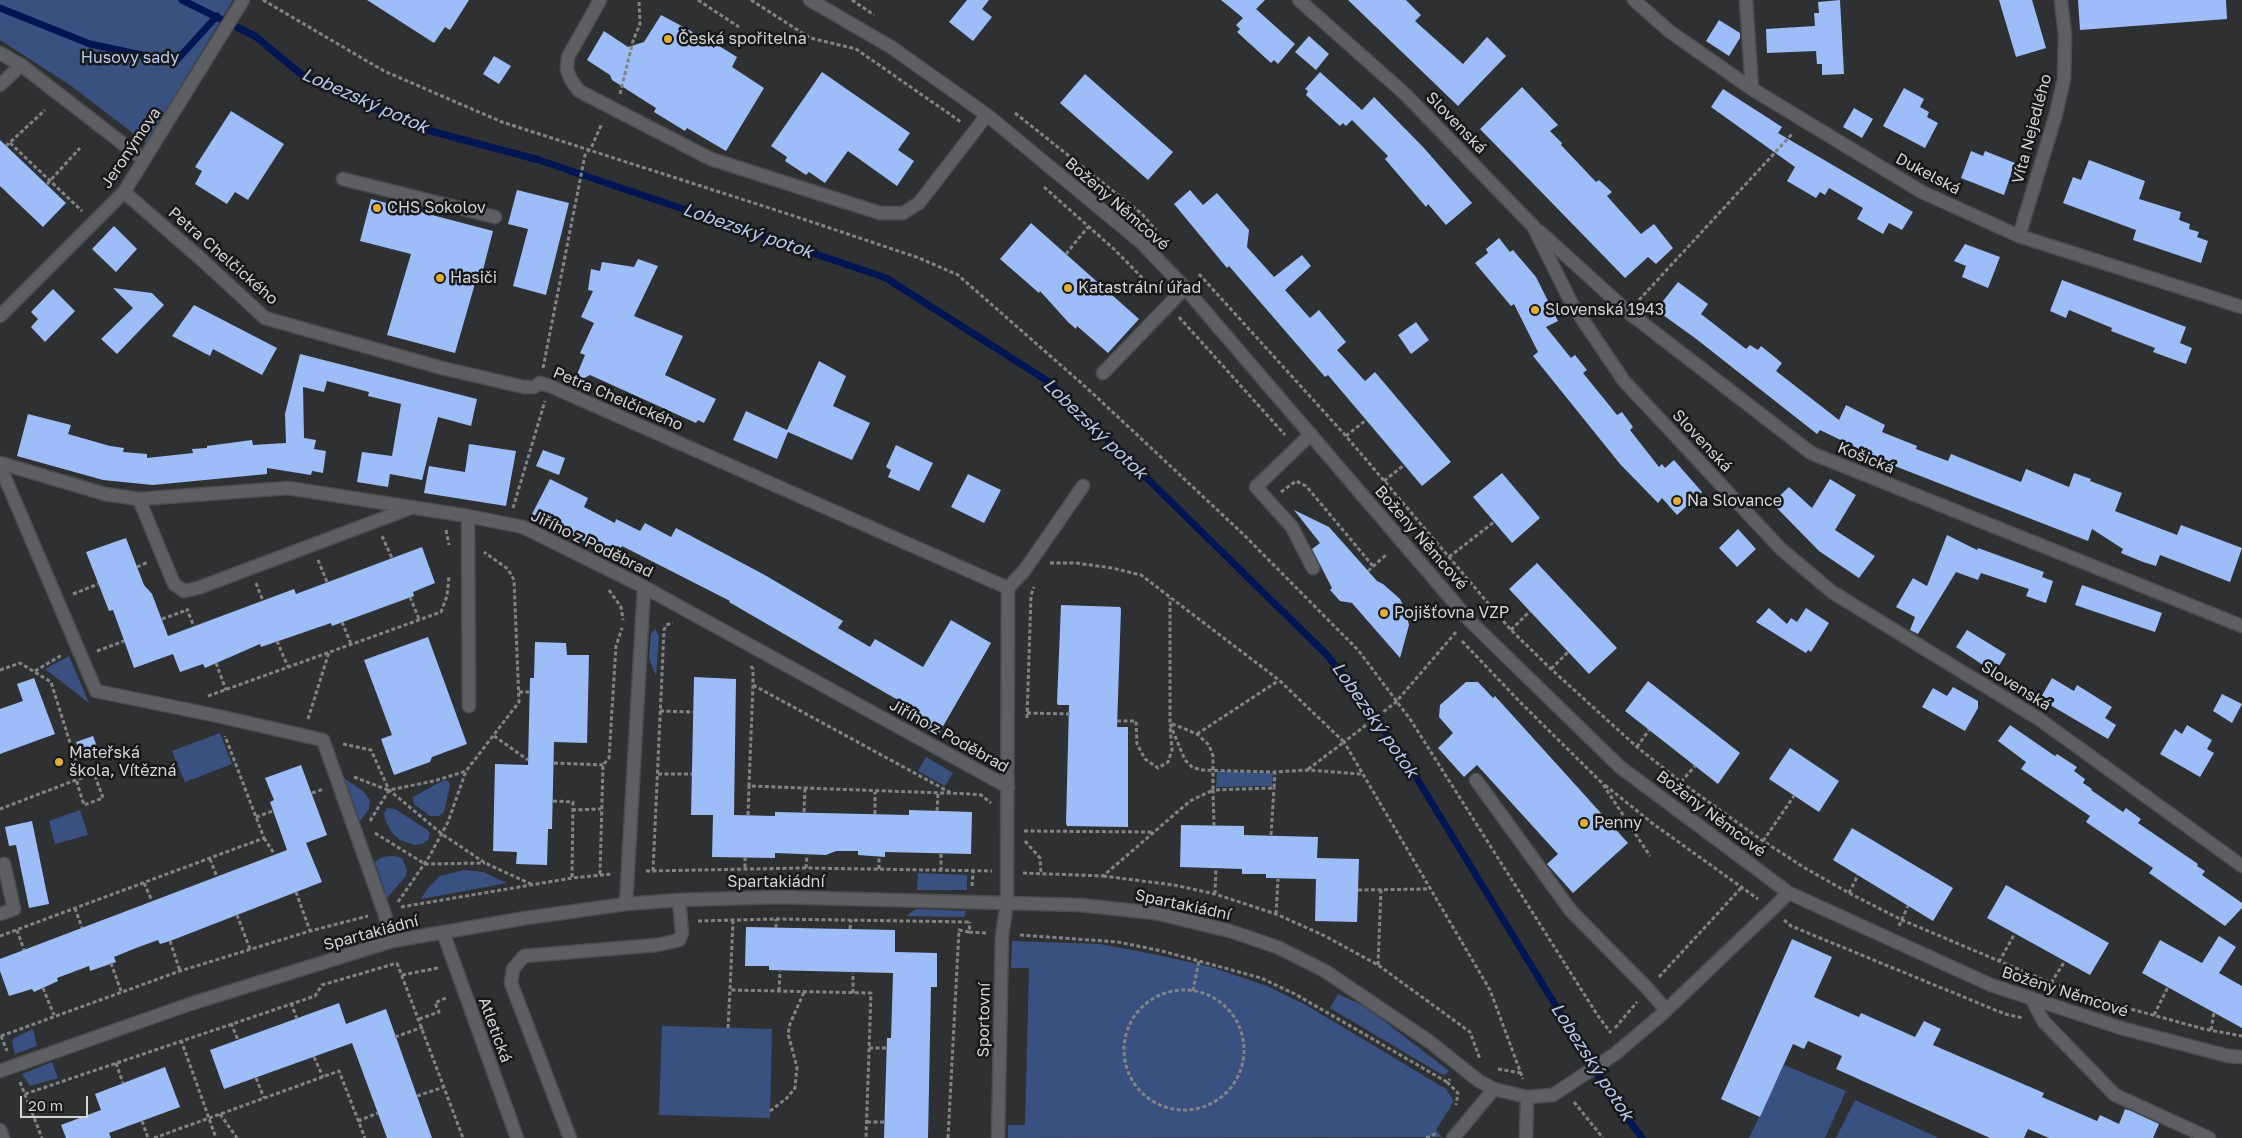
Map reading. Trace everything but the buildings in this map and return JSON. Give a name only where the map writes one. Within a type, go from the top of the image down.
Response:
[{"type":"street","name":"Jeronýmova","points":[[0,316],[124,192],[214,50],[243,0]]},
{"type":"street","points":[[600,0],[568,57],[567,70],[579,91],[711,159],[880,213],[903,213],[919,203],[987,115]]},
{"type":"street","name":"Boženy Němcové","points":[[810,0],[891,46],[987,115],[1142,243],[1185,288],[1471,622],[1620,767],[1789,892],[1991,985],[2121,1028],[2228,1056],[2242,1057]]},
{"type":"street","name":"Slovenská","points":[[1299,0],[1405,94],[1533,226],[1572,304],[1624,381],[1781,549],[1832,592],[2040,719],[2242,866]]},
{"type":"street","name":"Dukelská","points":[[1634,0],[1670,31],[1752,89],[1922,192],[2019,236],[2242,307]]},
{"type":"street","points":[[1746,0],[1752,89]]},
{"type":"street","name":"Víta Nejedlého","points":[[2019,236],[2056,114],[2064,79],[2065,36],[2060,0]]},
{"type":"street","points":[[0,53],[21,65],[144,160]]},
{"type":"street","points":[[0,85],[21,65]]},
{"type":"street","points":[[343,179],[495,217]]},
{"type":"street","name":"Petra Chelčického","points":[[124,192],[201,258],[264,318],[442,368],[524,387],[545,385],[1008,588]]},
{"type":"street","name":"Košická","points":[[1533,226],[1628,312],[1811,453],[2242,626]]},
{"type":"street","points":[[1104,373],[1185,288]]},
{"type":"street","points":[[1311,434],[1295,447],[1256,487],[1292,527],[1313,568]]},
{"type":"street","points":[[0,464],[96,691],[323,740],[384,912],[392,941]]},
{"type":"street","name":"Jiřího z Poděbrad","points":[[0,464],[105,494],[140,500],[288,488],[468,516],[523,527],[644,587],[1008,787]]},
{"type":"street","points":[[1008,588],[1024,571],[1084,486]]},
{"type":"street","points":[[140,500],[174,584],[184,590],[198,588],[410,508]]},
{"type":"street","points":[[468,516],[469,706]]},
{"type":"street","points":[[626,904],[644,587]]},
{"type":"street","name":"Sportovní","points":[[998,1138],[1002,934],[1008,903],[1008,588]]},
{"type":"street","points":[[1476,780],[1571,911],[1648,989],[1666,1010]]},
{"type":"street","points":[[0,914],[14,909],[4,864]]},
{"type":"street","name":"Spartakiádní","points":[[0,1071],[190,1004],[392,941],[526,918],[626,904],[679,900],[778,897],[1080,905],[1155,913],[1230,931],[1277,947],[1325,971],[1430,1042],[1480,1081],[1494,1088],[1527,1097],[1553,1095],[1615,1054],[1666,1010],[1789,892]]},
{"type":"street","points":[[570,1138],[511,983],[512,970],[524,956],[671,943],[678,940],[682,933],[679,900]]},
{"type":"street","name":"Atletická","points":[[443,932],[517,1138]]},
{"type":"street","points":[[2031,998],[2044,1022],[2115,1095],[2209,1138]]},
{"type":"street","points":[[1452,1138],[1494,1088]]},
{"type":"street","points":[[1526,1138],[1527,1097]]},
{"type":"street","points":[[0,1130],[4,1138]]},
{"type":"path","points":[[263,0],[384,71],[502,122],[910,255],[958,275],[1088,389],[1242,533],[1358,650],[1410,719],[1611,1034],[1648,989],[1742,887]]},
{"type":"path","points":[[610,108],[622,91],[633,41],[640,24],[639,0]]},
{"type":"path","points":[[698,0],[738,26]]},
{"type":"path","points":[[750,0],[810,38],[856,49],[974,132]]},
{"type":"path","points":[[6,146],[45,110]]},
{"type":"path","points":[[1628,312],[1805,121]]},
{"type":"path","points":[[508,523],[545,385],[576,193],[585,155],[597,132]]},
{"type":"path","points":[[10,142],[82,211]]},
{"type":"path","points":[[47,184],[80,148]]},
{"type":"path","points":[[1040,184],[1115,250],[1168,304],[1295,447]]},
{"type":"path","points":[[1066,254],[1088,227]]},
{"type":"path","points":[[1346,436],[1366,420]]},
{"type":"path","points":[[1384,480],[1404,465]]},
{"type":"path","points":[[1270,502],[1292,483],[1300,482],[1306,486],[1373,566]]},
{"type":"path","points":[[1449,557],[1494,522]]},
{"type":"path","points":[[441,528],[446,530],[449,554]]},
{"type":"path","points":[[373,538],[390,532]]},
{"type":"path","points":[[382,534],[392,558]]},
{"type":"path","points":[[485,543],[483,551],[508,569],[514,580],[519,702],[466,771],[442,834],[425,864],[394,908],[572,878],[628,872],[806,868],[993,871],[1102,876],[1190,801],[1213,790],[1274,788]]},
{"type":"path","points":[[1381,547],[1393,561]]},
{"type":"path","points":[[1368,571],[1387,554]]},
{"type":"path","points":[[309,563],[327,556]]},
{"type":"path","points":[[318,560],[328,582]]},
{"type":"path","points":[[1045,564],[1076,563],[1141,574],[1279,680],[1344,742],[1490,990],[1522,1074]]},
{"type":"path","points":[[175,709],[441,612],[447,596],[449,574]]},
{"type":"path","points":[[1027,723],[1031,595],[1038,579]]},
{"type":"path","points":[[247,587],[265,580]]},
{"type":"path","points":[[256,583],[262,601]]},
{"type":"path","points":[[58,600],[98,584]]},
{"type":"path","points":[[600,874],[603,765],[609,758],[616,646],[622,631],[623,619],[616,598],[609,590],[601,586]]},
{"type":"path","points":[[410,597],[419,619]]},
{"type":"path","points":[[1117,721],[1136,721],[1137,744],[1145,759],[1158,768],[1168,762],[1172,750],[1170,723],[1170,598]]},
{"type":"path","points":[[162,619],[196,606]]},
{"type":"path","points":[[187,610],[194,626]]},
{"type":"path","points":[[1511,630],[1530,611]]},
{"type":"path","points":[[342,622],[351,644]]},
{"type":"path","points":[[654,871],[664,630],[666,625],[673,622],[681,626]]},
{"type":"path","points":[[1307,770],[1396,702],[1455,633],[1471,622]]},
{"type":"path","points":[[1448,626],[1520,702],[1602,783],[1650,856]]},
{"type":"path","points":[[35,671],[79,651],[124,641]]},
{"type":"path","points":[[277,641],[288,668]]},
{"type":"path","points":[[302,736],[330,652]]},
{"type":"path","points":[[1550,669],[1568,652]]},
{"type":"path","points":[[0,670],[20,663],[51,682],[81,778]]},
{"type":"path","points":[[748,815],[753,685],[753,669],[749,663]]},
{"type":"path","points":[[216,664],[226,690]]},
{"type":"path","points":[[1197,734],[1279,680]]},
{"type":"path","points":[[753,685],[954,794]]},
{"type":"path","points":[[518,692],[529,692]]},
{"type":"path","points":[[660,711],[693,712]]},
{"type":"path","points":[[1027,713],[1070,714]]},
{"type":"path","points":[[218,716],[264,838],[275,854]]},
{"type":"path","points":[[1170,723],[1197,734],[1209,745],[1213,756],[1214,769],[1214,826]]},
{"type":"path","points":[[1170,723],[1185,760],[1192,767],[1201,770],[1275,772],[1307,770],[1362,774]]},
{"type":"path","points":[[1649,730],[1637,747],[1681,782],[1763,841],[1848,893],[1902,920],[2051,983],[2154,1016],[2242,1036]]},
{"type":"path","points":[[494,736],[528,760]]},
{"type":"path","points":[[323,740],[371,750],[389,790]]},
{"type":"path","points":[[554,763],[603,765]]},
{"type":"path","points":[[1681,782],[1695,766]]},
{"type":"path","points":[[333,769],[389,790],[442,834],[485,863],[534,885]]},
{"type":"path","points":[[466,771],[434,781],[389,790],[366,828],[425,864],[485,863]]},
{"type":"path","points":[[0,808],[94,772],[103,798],[84,805],[77,784],[81,778]]},
{"type":"path","points":[[1271,835],[1275,772]]},
{"type":"path","points":[[658,774],[692,774]]},
{"type":"path","points":[[749,786],[981,795],[990,803],[992,808]]},
{"type":"path","points":[[804,812],[805,789]]},
{"type":"path","points":[[875,792],[875,814]]},
{"type":"path","points":[[937,811],[938,794]]},
{"type":"path","points":[[1763,841],[1794,796]]},
{"type":"path","points":[[553,802],[573,802],[572,878]]},
{"type":"path","points":[[572,810],[601,809]]},
{"type":"path","points":[[256,816],[273,810]]},
{"type":"path","points":[[1024,821],[1025,841],[1040,858],[1041,873]]},
{"type":"path","points":[[1024,831],[1152,832]]},
{"type":"path","points":[[0,936],[264,838]]},
{"type":"path","points":[[941,854],[941,870]]},
{"type":"path","points":[[806,868],[807,855]]},
{"type":"path","points":[[879,856],[879,869]]},
{"type":"path","points":[[744,857],[745,869]]},
{"type":"path","points":[[209,858],[217,876]]},
{"type":"path","points":[[993,863],[993,871]]},
{"type":"path","points":[[1215,894],[1216,868]]},
{"type":"path","points":[[969,932],[973,872]]},
{"type":"path","points":[[1848,893],[1858,875]]},
{"type":"path","points":[[1276,914],[1278,879]]},
{"type":"path","points":[[144,883],[152,901]]},
{"type":"path","points":[[1358,890],[1430,888]]},
{"type":"path","points":[[1378,965],[1381,890]]},
{"type":"path","points":[[296,892],[310,931]]},
{"type":"path","points":[[1902,920],[1908,906]]},
{"type":"path","points":[[75,908],[82,928]]},
{"type":"path","points":[[42,1138],[14,1066],[0,1036],[180,971],[310,931],[384,912]]},
{"type":"path","points":[[237,915],[250,949]]},
{"type":"path","points":[[681,922],[776,918],[970,922]]},
{"type":"path","points":[[776,918],[776,928]]},
{"type":"path","points":[[728,1028],[733,920]]},
{"type":"path","points":[[850,929],[851,920]]},
{"type":"path","points":[[17,930],[24,950]]},
{"type":"path","points":[[948,1138],[959,930],[1118,942],[1200,960],[1261,978],[1294,994],[1447,1082],[1476,1048]]},
{"type":"path","points":[[1999,962],[2015,933]]},
{"type":"path","points":[[170,941],[180,971]]},
{"type":"path","points":[[392,941],[397,963],[420,1019],[463,1138]]},
{"type":"path","points":[[1193,991],[1200,960]]},
{"type":"path","points":[[2051,983],[2065,961]]},
{"type":"path","points":[[111,963],[121,991]]},
{"type":"path","points":[[25,1094],[315,996],[322,985],[397,963]]},
{"type":"path","points":[[402,975],[455,965]]},
{"type":"path","points":[[779,991],[780,971]]},
{"type":"path","points":[[853,972],[853,993]]},
{"type":"path","points":[[2154,1016],[2168,987]]},
{"type":"path","points":[[43,988],[54,1015]]},
{"type":"path","points":[[730,990],[871,993],[866,1138]]},
{"type":"path","points":[[1193,991],[1206,994],[1229,1011],[1237,1022],[1244,1048],[1238,1075],[1220,1097],[1208,1104],[1195,1108],[1181,1109],[1155,1102],[1139,1088],[1128,1071],[1124,1058],[1124,1044],[1127,1030],[1142,1007],[1153,998],[1166,993],[1193,991]]},
{"type":"path","points":[[770,1111],[787,1098],[795,1088],[797,1067],[788,1034],[790,1024],[804,992]]},
{"type":"path","points":[[420,1019],[439,1012],[435,1003],[453,995]]},
{"type":"path","points":[[291,1003],[296,1019]]},
{"type":"path","points":[[2211,1030],[2214,1012]]},
{"type":"path","points":[[231,1023],[238,1040]]},
{"type":"path","points":[[395,1037],[423,1027]]},
{"type":"path","points":[[181,1040],[216,1138]]},
{"type":"path","points":[[869,1048],[886,1048]]},
{"type":"path","points":[[314,1057],[323,1077]]},
{"type":"path","points":[[116,1063],[123,1083]]},
{"type":"path","points":[[154,1138],[339,1071],[364,1138]]},
{"type":"path","points":[[256,1078],[264,1098]]},
{"type":"path","points":[[417,1096],[444,1087]]},
{"type":"path","points":[[1573,1101],[1603,1138]]},
{"type":"path","points":[[220,1114],[237,1138]]},
{"type":"path","points":[[358,1121],[378,1114]]},
{"type":"path","points":[[142,1121],[148,1138]]},
{"type":"path","points":[[867,1122],[885,1122]]},
{"type":"green space","name":"Husovy sady","points":[[0,0],[233,0],[146,143],[70,85],[0,40]]},
{"type":"green space","points":[[655,629],[659,636],[656,676],[649,659],[651,634]]},
{"type":"green space","points":[[69,656],[89,703],[45,669]]},
{"type":"green space","points":[[220,733],[232,764],[185,782],[172,751]]},
{"type":"green space","points":[[926,757],[953,773],[945,786],[918,771]]},
{"type":"green space","points":[[1217,771],[1273,773],[1272,786],[1216,787]]},
{"type":"green space","points":[[345,779],[363,791],[370,800],[369,809],[360,821]]},
{"type":"green space","points":[[444,780],[448,781],[450,785],[444,812],[439,816],[430,816],[414,804],[413,797]]},
{"type":"green space","points":[[387,808],[395,809],[426,829],[430,833],[428,840],[422,844],[414,845],[400,840],[393,834],[385,820],[384,814]]},
{"type":"green space","points":[[80,810],[88,835],[55,844],[49,821]]},
{"type":"green space","points":[[393,856],[402,858],[407,870],[406,876],[387,898],[375,862],[382,857]]},
{"type":"green space","points":[[464,870],[483,872],[507,883],[421,899],[427,889],[440,876]]},
{"type":"green space","points":[[918,873],[967,875],[967,890],[917,890]]},
{"type":"green space","points":[[916,909],[966,911],[964,917],[906,916]]},
{"type":"green space","points":[[1012,941],[1100,944],[1211,967],[1267,986],[1306,1005],[1446,1089],[1454,1101],[1436,1130],[1442,1137],[1008,1138],[1008,1125],[1025,1125],[1029,968],[1011,968]]},
{"type":"green space","points":[[1338,994],[1360,1004],[1449,1071],[1445,1075],[1441,1074],[1330,1008]]},
{"type":"green space","points":[[662,1026],[772,1029],[770,1118],[659,1115]]},
{"type":"green space","points":[[33,1029],[37,1046],[15,1054],[12,1042],[14,1038]]},
{"type":"green space","points":[[52,1062],[58,1078],[30,1086],[22,1074]]},
{"type":"green space","points":[[1784,1065],[1846,1091],[1825,1138],[1749,1138]]},
{"type":"green space","points":[[1855,1100],[1939,1138],[1836,1138]]},
{"type":"waterway","name":"Lobezský potok","points":[[182,0],[255,36],[302,75],[412,126],[539,160],[886,278],[1049,382],[1328,656],[1402,754],[1606,1088],[1642,1138]]},
{"type":"waterway","points":[[0,8],[90,44],[175,62],[217,16]]},
{"type":"place","name":"Česká spořitelna","points":[[668,39]]},
{"type":"place","name":"CHS Sokolov","points":[[377,208]]},
{"type":"place","name":"Hasiči","points":[[440,278]]},
{"type":"place","name":"Katastrální úřad","points":[[1068,288]]},
{"type":"place","name":"Slovenská 1943","points":[[1535,310]]},
{"type":"place","name":"Na Slovance","points":[[1677,501]]},
{"type":"place","name":"Pojišťovna VZP","points":[[1384,613]]},
{"type":"place","name":"Mateřská škola, Vítězná","points":[[59,762]]},
{"type":"place","name":"Penny","points":[[1584,823]]}]
